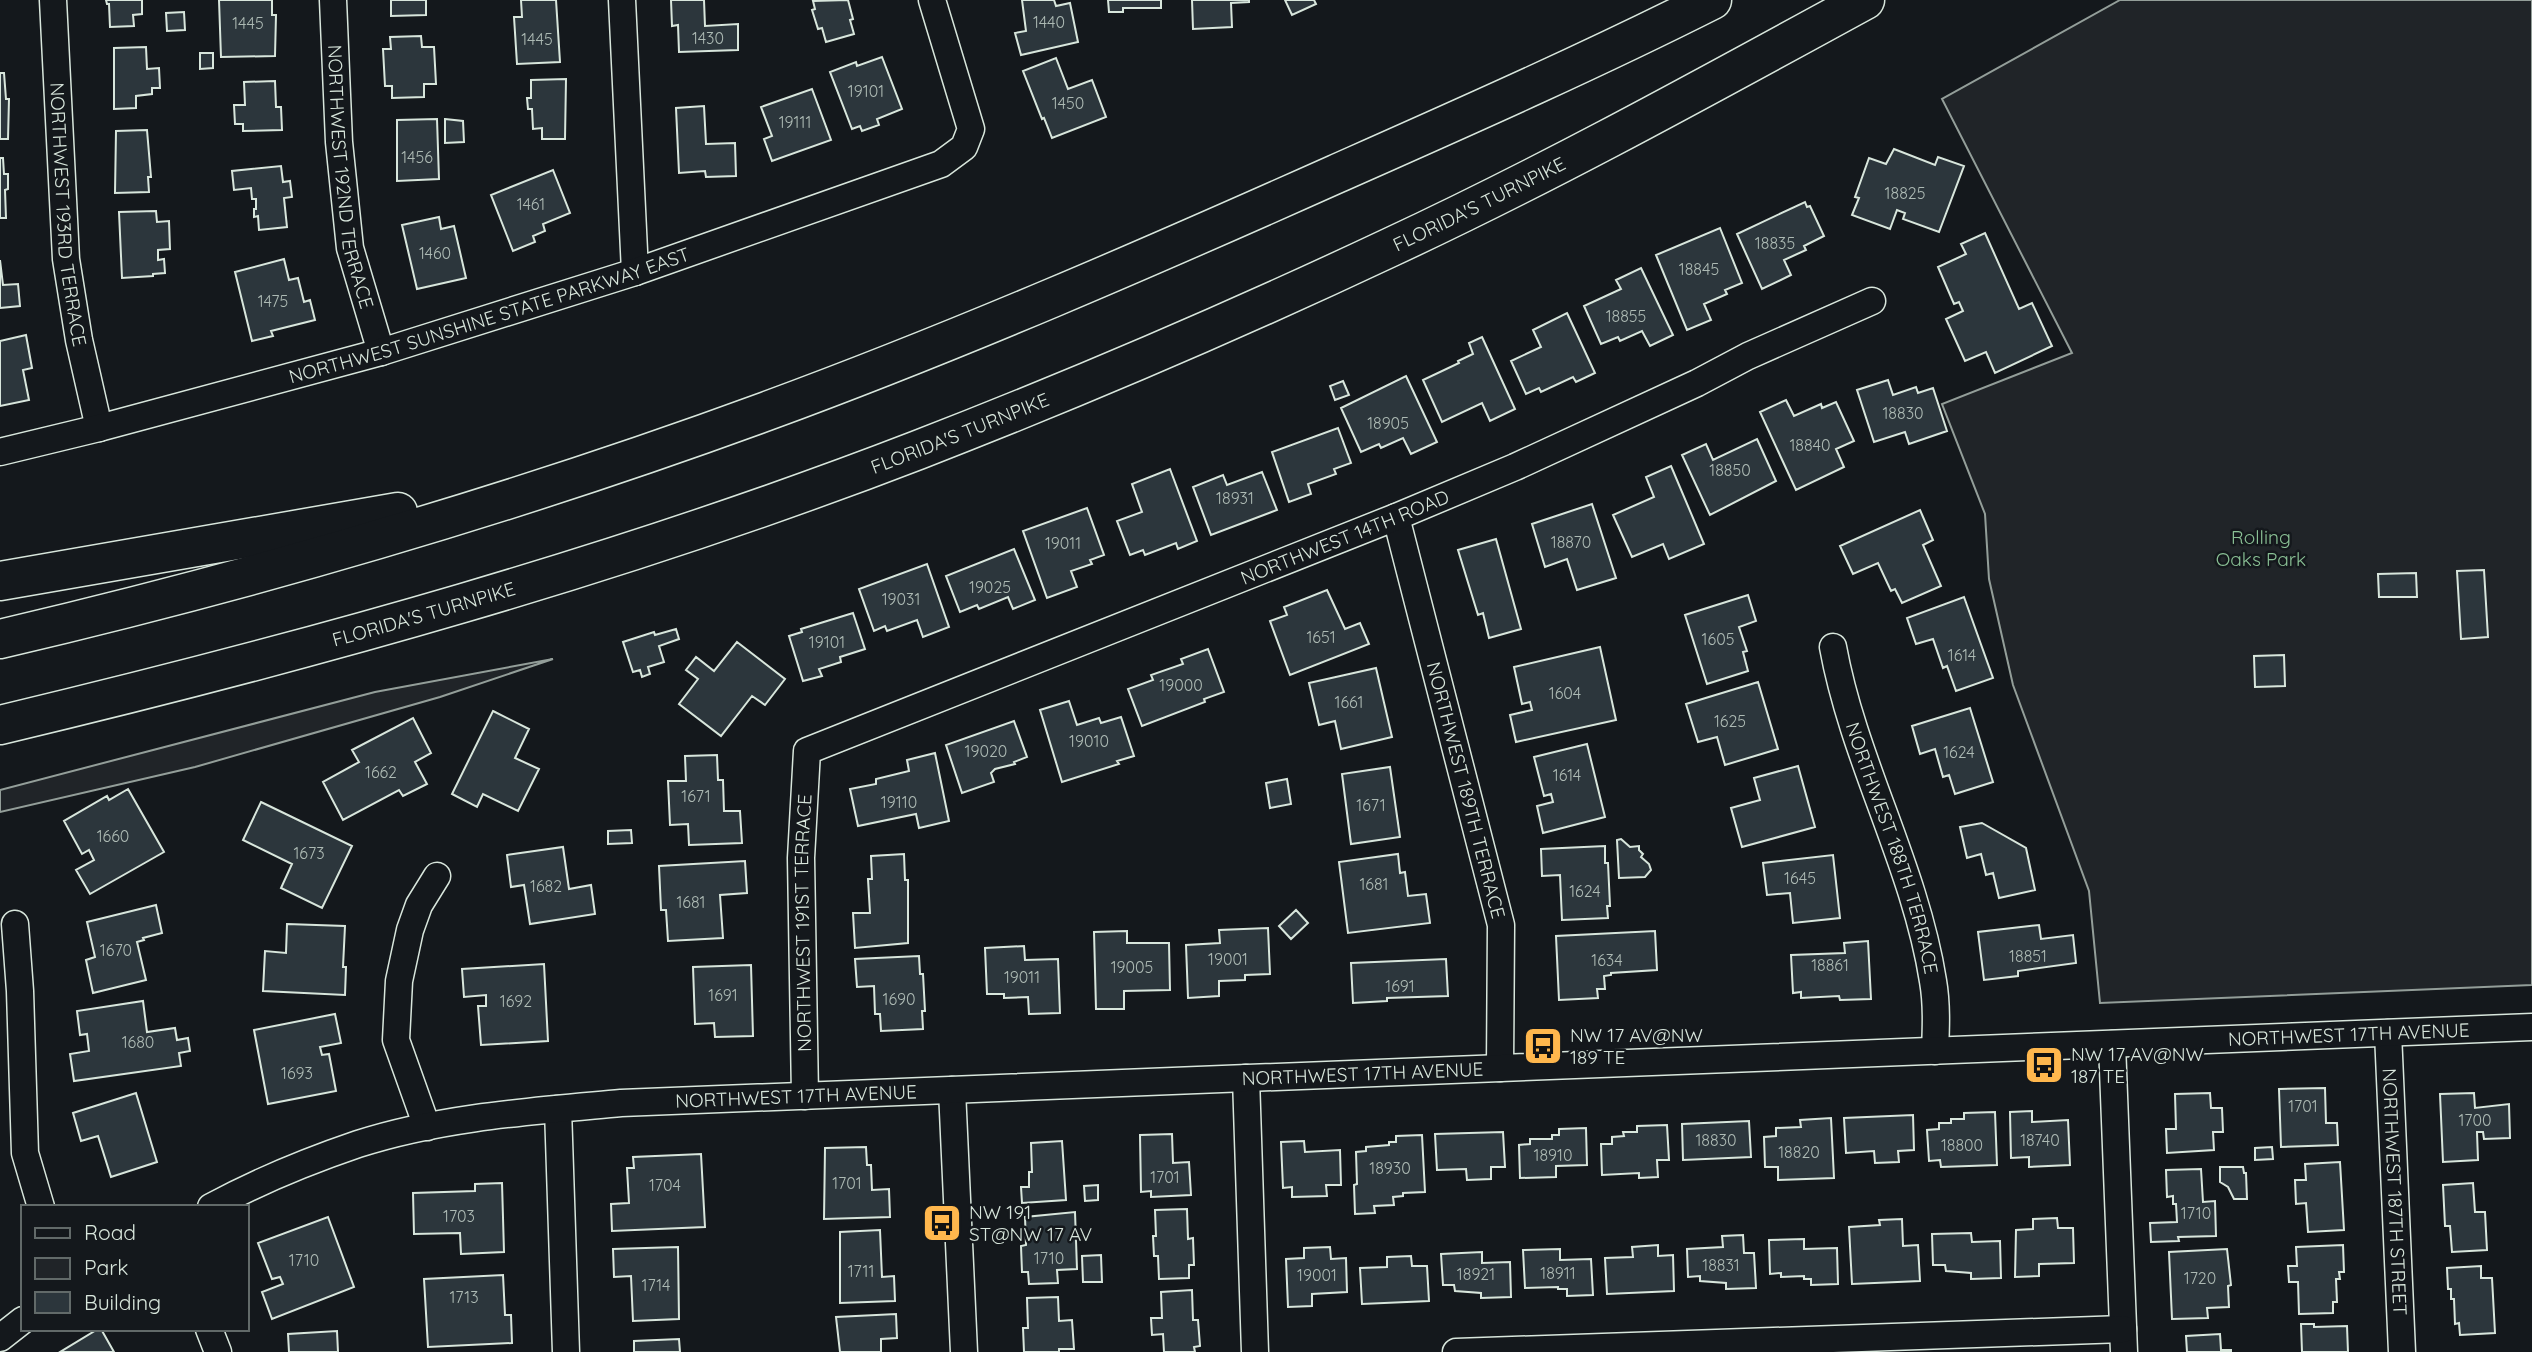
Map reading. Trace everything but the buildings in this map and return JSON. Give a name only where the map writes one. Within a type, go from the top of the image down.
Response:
[{"type":"highway","points":[[0,639],[246,577],[371,542],[556,484],[766,411],[1017,313],[1439,128],[1712,0]]},
{"type":"highway","name":"FLORIDA'S TURNPIKE","points":[[0,725],[204,674],[493,593],[701,527],[916,450],[1177,344],[1393,246],[1575,156],[1865,0]]},
{"type":"highway","points":[[0,581],[556,484]]},
{"type":"street","name":"NORTHWEST 193RD TERRACE","points":[[53,0],[66,259],[77,329],[99,428]]},
{"type":"street","name":"NORTHWEST 192ND TERRACE","points":[[332,0],[339,142],[350,248],[381,352]]},
{"type":"street","points":[[622,0],[635,272]]},
{"type":"street","name":"NORTHWEST SUNSHINE STATE PARKWAY EAST","points":[[0,452],[381,352],[635,272],[941,164],[964,147],[971,129],[932,0]]},
{"type":"street","name":"NORTHWEST 14TH ROAD","points":[[807,751],[1396,517],[1515,467],[1689,387],[1748,356],[1872,301]]},
{"type":"street","name":"NORTHWEST 189TH TERRACE","points":[[1396,517],[1502,925],[1500,1068]]},
{"type":"street","name":"NORTHWEST 188TH TERRACE","points":[[1833,647],[1840,689],[1858,746],[1918,915],[1933,982],[1935,1051]]},
{"type":"street","name":"NORTHWEST 191ST TERRACE","points":[[805,1096],[801,858],[807,751]]},
{"type":"street","points":[[427,1127],[396,1040],[399,981],[410,930],[419,905],[437,876]]},
{"type":"street","points":[[15,924],[25,1153],[40,1205]]},
{"type":"street","name":"NORTHWEST 17TH AVENUE","points":[[215,1205],[245,1188],[359,1144],[427,1127],[621,1103],[2532,1027]]},
{"type":"street","name":"NORTHWEST 187TH STREET","points":[[2388,1033],[2402,1352]]},
{"type":"street","points":[[1456,1352],[2124,1341],[2112,1044]]},
{"type":"street","points":[[1246,1078],[1255,1352]]},
{"type":"street","points":[[952,1090],[964,1352]]},
{"type":"street","points":[[558,1109],[566,1352]]},
{"type":"street","points":[[0,1338],[21,1322]]},
{"type":"street","points":[[210,1331],[218,1352]]},
{"type":"green space","name":"Rolling Oaks Park","points":[[2120,0],[2532,0],[2532,985],[2100,1003],[2089,891],[2013,685],[1989,579],[1985,514],[1942,404],[2072,353],[1942,99]]},
{"type":"green space","points":[[553,659],[440,697],[195,767],[0,812],[0,790],[375,692]]},
{"type":"place","name":"NW 17 AV@NW 189 TE","points":[[1543,1046]]},
{"type":"place","name":"NW 17 AV@NW 187 TE","points":[[2044,1065]]},
{"type":"place","name":"NW 191 ST@NW 17 AV","points":[[942,1223]]}]
